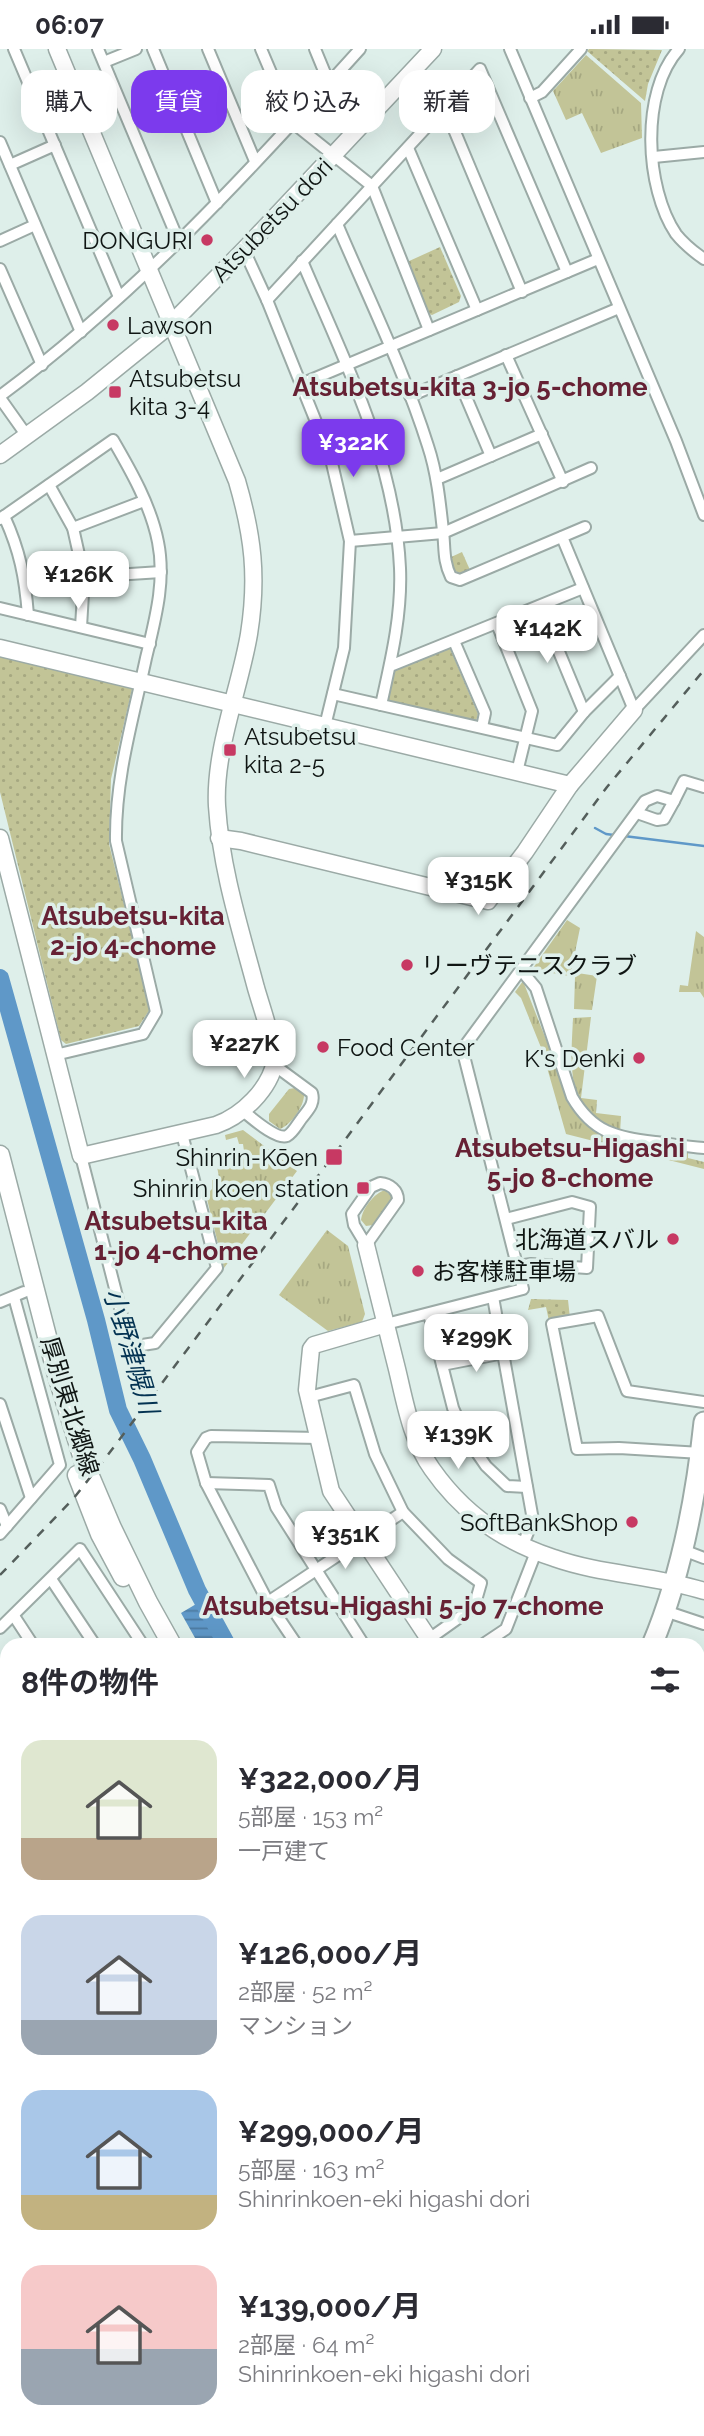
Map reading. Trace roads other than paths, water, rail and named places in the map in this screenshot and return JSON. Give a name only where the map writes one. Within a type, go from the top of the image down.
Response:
[{"type":"highway","points":[[655,1638],[683,1550],[704,1422]]},
{"type":"main road","name":"厚別東北郷線","points":[[0,1155],[57,1375],[84,1461],[112,1528],[168,1638]]},
{"type":"main road","name":"厚別東北郷線","points":[[0,1203],[19,1295],[75,1469],[100,1534],[155,1638]]},
{"type":"street","points":[[14,49],[119,297]]},
{"type":"street","points":[[57,49],[237,481],[250,524],[254,596],[249,635],[233,703],[218,791],[219,838],[228,884],[274,1053],[274,1065],[269,1078],[243,1111],[225,1122],[80,1156]]},
{"type":"street","points":[[98,49],[179,242]]},
{"type":"street","points":[[104,62],[136,49]]},
{"type":"street","points":[[153,49],[217,203]]},
{"type":"street","points":[[208,49],[255,161]]},
{"type":"street","points":[[261,49],[270,70]]},
{"type":"street","points":[[315,49],[324,70]]},
{"type":"street","points":[[341,70],[360,49]]},
{"type":"street","name":"Atsubetsu dori","points":[[0,455],[131,358],[171,324],[433,49]]},
{"type":"street","points":[[510,49],[700,492],[704,515]]},
{"type":"street","points":[[530,98],[542,92],[581,49]]},
{"type":"street","points":[[679,49],[664,72],[654,101],[651,125],[658,191],[670,224],[684,244],[704,259]]},
{"type":"street","points":[[495,102],[567,272]]},
{"type":"street","points":[[27,436],[0,397],[42,365],[149,272],[282,133]]},
{"type":"street","points":[[306,133],[372,186],[429,330]]},
{"type":"street","points":[[267,300],[422,133]]},
{"type":"street","points":[[455,133],[522,292]]},
{"type":"street","points":[[0,142],[81,332]]},
{"type":"street","points":[[9,165],[55,145]]},
{"type":"street","points":[[408,148],[477,310]]},
{"type":"street","points":[[654,157],[704,152]]},
{"type":"street","points":[[337,224],[410,396],[428,447],[437,479],[443,559],[450,575],[458,580],[585,527]]},
{"type":"street","points":[[0,241],[36,225]]},
{"type":"street","points":[[244,250],[331,459],[350,541],[344,648],[325,726]]},
{"type":"street","points":[[301,384],[598,259]]},
{"type":"street","points":[[302,261],[367,415],[390,495],[397,537],[400,599],[381,705]]},
{"type":"street","points":[[0,269],[42,365]]},
{"type":"street","points":[[410,396],[619,308]]},
{"type":"street","points":[[506,355],[563,482]]},
{"type":"street","points":[[457,376],[491,456]]},
{"type":"street","points":[[437,479],[542,435]]},
{"type":"street","points":[[28,615],[25,575],[18,546],[2,518],[113,440],[130,468],[144,501],[158,541],[161,572],[158,608],[117,787],[116,841],[156,1012],[143,1034],[55,1055]]},
{"type":"street","points":[[350,541],[443,533],[591,468]]},
{"type":"street","points":[[49,485],[73,528],[84,577],[81,628]]},
{"type":"street","points":[[73,528],[144,501]]},
{"type":"street","points":[[562,537],[634,710]]},
{"type":"street","points":[[84,577],[161,572]]},
{"type":"street","points":[[390,666],[583,588]]},
{"type":"street","points":[[540,606],[584,712]]},
{"type":"street","points":[[0,608],[150,644]]},
{"type":"street","points":[[497,624],[532,711],[517,772]]},
{"type":"street","points":[[219,838],[242,841],[488,901],[570,785],[634,710],[704,635]]},
{"type":"street","points":[[454,641],[485,713],[482,727]]},
{"type":"street","points":[[0,648],[570,785]]},
{"type":"street","points":[[333,694],[556,745],[620,676]]},
{"type":"street","points":[[638,813],[657,820],[664,819],[684,781],[704,787]]},
{"type":"street","points":[[428,1638],[331,1491],[309,1397],[311,1349],[321,1341],[523,1289],[463,1052],[464,1047],[618,836],[650,797],[657,796],[674,801]]},
{"type":"street","points":[[0,838],[129,1343],[136,1346],[155,1343],[216,1268],[183,1134]]},
{"type":"street","points":[[522,970],[536,988],[572,1097],[581,1113],[601,1129],[626,1138],[704,1148]]},
{"type":"street","points":[[243,1111],[274,1134],[282,1136],[290,1133],[311,1106],[312,1093],[274,1065]]},
{"type":"street","points":[[366,1245],[398,1200],[398,1194],[386,1184],[371,1187],[352,1215],[354,1225],[366,1245],[412,1428],[431,1468],[463,1505],[497,1533],[556,1559],[704,1591]]},
{"type":"street","points":[[506,1219],[572,1202],[590,1207],[587,1268],[531,1264],[517,1266]]},
{"type":"street","points":[[0,1302],[19,1295],[60,1465],[4,1530]]},
{"type":"street","points":[[492,1638],[506,1629],[529,1549],[533,1523],[494,1297]]},
{"type":"street","points":[[429,1314],[457,1417],[473,1450],[507,1486],[527,1487]]},
{"type":"street","points":[[701,1453],[619,1448],[577,1449],[552,1325],[598,1316],[627,1391],[704,1402]]},
{"type":"street","points":[[442,1365],[504,1353]]},
{"type":"street","points":[[309,1397],[354,1385],[375,1454],[403,1512],[448,1559],[481,1583],[474,1607],[436,1638]]},
{"type":"street","points":[[0,1404],[31,1498]]},
{"type":"street","points":[[293,1638],[268,1602],[205,1483],[197,1453],[211,1436],[319,1437]]},
{"type":"street","points":[[205,1483],[269,1485],[276,1507],[359,1638]]},
{"type":"street","points":[[0,1509],[4,1530]]},
{"type":"street","points":[[268,1602],[365,1540],[403,1512]]},
{"type":"street","points":[[0,1628],[80,1549],[139,1638]]},
{"type":"street","points":[[683,1550],[704,1558]]},
{"type":"street","points":[[51,1579],[90,1638]]},
{"type":"street","points":[[665,1611],[704,1624]]},
{"type":"street","points":[[14,1616],[28,1638]]},
{"type":"water","points":[[208,1597],[230,1638],[195,1638],[181,1613]]},
{"type":"waterway","points":[[595,828],[614,835]]},
{"type":"waterway","points":[[624,836],[704,846]]},
{"type":"waterway","name":"小野津幌川","points":[[0,978],[96,1320],[118,1410],[142,1459],[197,1590],[223,1638]]},
{"type":"railway","points":[[0,1575],[73,1499],[104,1460],[607,787],[704,670]]},
{"type":"place","name":"DONGURI","points":[[207,240]]},
{"type":"place","name":"Lawson","points":[[113,325]]},
{"type":"place","name":"Atsubetsu kita 3-4","points":[[115,392]]},
{"type":"place","name":"Atsubetsu kita 2-5","points":[[230,750]]},
{"type":"place","name":"リーヴテニスクラブ","points":[[407,965]]},
{"type":"place","name":"Food Center","points":[[323,1047]]},
{"type":"place","name":"K's Denki","points":[[639,1058]]},
{"type":"place","name":"Shinrin-Kōen","points":[[334,1157]]},
{"type":"place","name":"Shinrin koen station","points":[[363,1188]]},
{"type":"place","name":"北海道スバル","points":[[673,1239]]},
{"type":"place","name":"お客様駐車場","points":[[418,1271]]},
{"type":"place","name":"SoftBankShop","points":[[632,1522]]},
{"type":"district","name":"Atsubetsu-kita 3-jo 5-chome","points":[[470,387]]},
{"type":"district","name":"Atsubetsu-kita 2-jo 4-chome","points":[[133,930]]},
{"type":"district","name":"Atsubetsu-Higashi 5-jo 8-chome","points":[[570,1162]]},
{"type":"district","name":"Atsubetsu-kita 1-jo 4-chome","points":[[176,1236]]},
{"type":"district","name":"Atsubetsu-Higashi 5-jo 7-chome","points":[[403,1606]]}]
